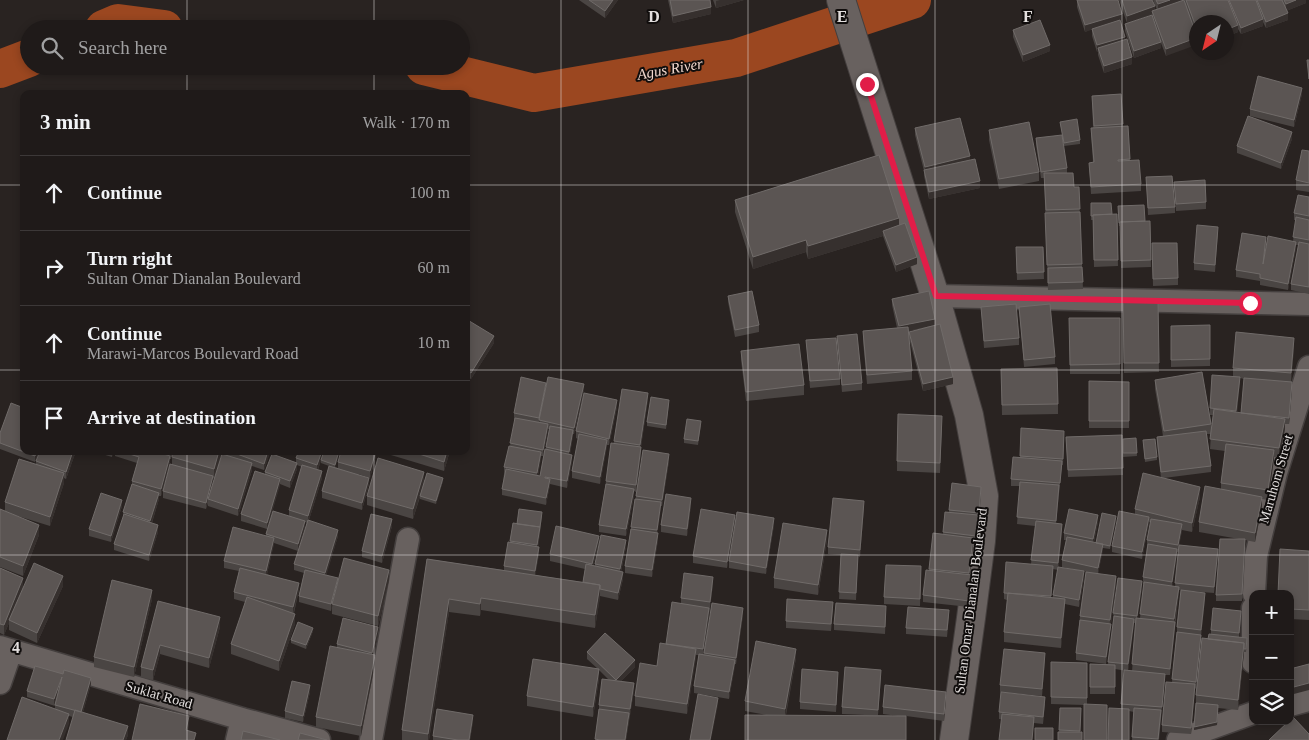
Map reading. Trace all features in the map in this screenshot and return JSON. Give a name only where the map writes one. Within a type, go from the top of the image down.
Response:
[{"type":"main road","name":"Sultan Omar Dianalan Boulevard","points":[[841,0],[936,296],[970,415],[984,496],[980,551],[954,740]]},
{"type":"street","points":[[936,296],[1309,304]]},
{"type":"street","name":"Maruhom Street","points":[[1254,590],[1256,556],[1276,473],[1309,367]]},
{"type":"street","points":[[371,740],[408,539]]},
{"type":"street","points":[[0,683],[5,649]]},
{"type":"street","name":"Suklat Road","points":[[5,649],[239,730],[319,740]]},
{"type":"street","points":[[1294,704],[1309,700]]},
{"type":"street","points":[[1178,740],[1249,714]]},
{"type":"building","points":[[589,0],[613,0],[605,11]]},
{"type":"building","points":[[670,0],[710,0],[711,7],[673,16]]},
{"type":"building","points":[[1077,0],[1118,0],[1122,14],[1085,25]]},
{"type":"building","points":[[1122,0],[1152,0],[1155,6],[1127,16]]},
{"type":"building","points":[[1156,0],[1170,0],[1158,4]]},
{"type":"building","points":[[1184,0],[1189,15],[1189,41],[1166,49],[1152,11]]},
{"type":"building","points":[[1186,0],[1228,0],[1234,15],[1192,15]]},
{"type":"building","points":[[1229,0],[1256,0],[1263,19],[1241,28]]},
{"type":"building","points":[[1257,0],[1282,0],[1288,13],[1266,22]]},
{"type":"building","points":[[1284,0],[1296,0],[1286,4]]},
{"type":"building","points":[[1152,15],[1161,42],[1134,51],[1125,24]]},
{"type":"building","points":[[1234,15],[1238,25],[1234,27]]},
{"type":"building","points":[[1040,20],[1050,45],[1023,55],[1013,30]]},
{"type":"building","points":[[1120,20],[1125,37],[1097,45],[1092,29]]},
{"type":"building","points":[[1127,39],[1132,57],[1104,66],[1098,48]]},
{"type":"building","points":[[1307,60],[1309,60],[1309,79]]},
{"type":"building","points":[[1258,76],[1302,88],[1294,120],[1250,109]]},
{"type":"building","points":[[1121,94],[1123,124],[1094,126],[1092,96]]},
{"type":"building","points":[[1248,116],[1292,132],[1281,163],[1237,146]]},
{"type":"building","points":[[960,118],[970,156],[925,167],[915,128]]},
{"type":"building","points":[[1077,119],[1080,140],[1064,143],[1060,122]]},
{"type":"building","points":[[1029,122],[1039,172],[999,179],[989,130]]},
{"type":"building","points":[[1128,126],[1130,159],[1118,161],[1139,160],[1141,184],[1091,187],[1089,163],[1094,162],[1091,128]]},
{"type":"building","points":[[1062,135],[1067,168],[1041,172],[1036,138]]},
{"type":"building","points":[[1302,150],[1309,151],[1309,183],[1296,180]]},
{"type":"building","points":[[879,155],[899,218],[808,246],[806,240],[753,257],[735,200]]},
{"type":"building","points":[[975,159],[980,181],[929,192],[924,170]]},
{"type":"building","points":[[1044,173],[1073,173],[1074,187],[1079,187],[1080,209],[1046,210]]},
{"type":"building","points":[[1172,176],[1175,207],[1148,208],[1146,177]]},
{"type":"building","points":[[1205,180],[1206,202],[1176,204],[1174,182]]},
{"type":"building","points":[[1298,195],[1309,197],[1309,216],[1294,213]]},
{"type":"building","points":[[1091,203],[1111,203],[1112,214],[1091,216]]},
{"type":"building","points":[[1144,205],[1145,221],[1119,223],[1118,206]]},
{"type":"building","points":[[1080,212],[1082,264],[1047,265],[1045,213]]},
{"type":"building","points":[[1117,214],[1118,260],[1094,260],[1093,215]]},
{"type":"building","points":[[1296,217],[1309,220],[1309,240],[1293,237]]},
{"type":"building","points":[[1150,221],[1151,260],[1121,261],[1120,222]]},
{"type":"building","points":[[905,223],[917,257],[896,265],[883,231]]},
{"type":"building","points":[[1197,225],[1218,227],[1215,265],[1194,263]]},
{"type":"building","points":[[1242,233],[1266,237],[1263,264],[1268,236],[1296,242],[1288,284],[1260,278],[1260,274],[1236,270]]},
{"type":"building","points":[[1299,242],[1309,244],[1309,287],[1291,284]]},
{"type":"building","points":[[1152,243],[1177,243],[1178,278],[1153,279]]},
{"type":"building","points":[[1016,247],[1043,247],[1044,272],[1017,273]]},
{"type":"building","points":[[1082,267],[1083,282],[1048,283],[1048,268]]},
{"type":"building","points":[[752,291],[759,325],[735,330],[728,296]]},
{"type":"building","points":[[929,291],[935,319],[899,326],[892,299]]},
{"type":"building","points":[[1123,300],[1158,300],[1159,363],[1124,363]]},
{"type":"building","points":[[1016,304],[1019,338],[984,341],[981,307]]},
{"type":"building","points":[[1050,304],[1055,357],[1024,360],[1019,307]]},
{"type":"building","points":[[1069,318],[1120,318],[1120,364],[1070,365]]},
{"type":"building","points":[[470,321],[494,336],[470,372]]},
{"type":"building","points":[[940,324],[953,377],[923,384],[909,332]]},
{"type":"building","points":[[1210,325],[1210,359],[1171,360],[1171,326]]},
{"type":"building","points":[[908,327],[912,371],[867,375],[863,331]]},
{"type":"building","points":[[1236,332],[1294,338],[1291,373],[1233,368]]},
{"type":"building","points":[[857,334],[862,383],[842,385],[837,336]]},
{"type":"building","points":[[836,338],[840,379],[810,381],[806,340]]},
{"type":"building","points":[[799,344],[804,385],[746,392],[741,351]]},
{"type":"building","points":[[1057,368],[1058,404],[1002,405],[1001,369]]},
{"type":"building","points":[[1202,372],[1211,424],[1164,431],[1155,380]]},
{"type":"building","points":[[1212,375],[1240,377],[1236,411],[1210,408]]},
{"type":"building","points":[[521,377],[546,383],[539,418],[514,413]]},
{"type":"building","points":[[548,377],[584,384],[574,428],[539,420]]},
{"type":"building","points":[[1244,378],[1292,382],[1289,418],[1241,413]]},
{"type":"building","points":[[1089,381],[1129,382],[1129,421],[1089,421]]},
{"type":"building","points":[[622,389],[648,393],[640,445],[614,441]]},
{"type":"building","points":[[584,393],[617,400],[609,439],[576,431]]},
{"type":"building","points":[[651,397],[669,400],[666,425],[647,422]]},
{"type":"building","points":[[11,403],[20,406],[20,450],[0,443],[0,433]]},
{"type":"building","points":[[1214,409],[1285,419],[1279,448],[1210,439]]},
{"type":"building","points":[[898,414],[942,416],[940,463],[897,461]]},
{"type":"building","points":[[515,418],[548,424],[543,450],[510,443]]},
{"type":"building","points":[[687,419],[701,421],[698,441],[684,439]]},
{"type":"building","points":[[550,426],[573,430],[569,452],[546,447]]},
{"type":"building","points":[[1021,428],[1064,431],[1063,459],[1020,456]]},
{"type":"building","points":[[1206,431],[1211,466],[1161,472],[1157,437]]},
{"type":"building","points":[[579,434],[607,440],[600,477],[572,471]]},
{"type":"building","points":[[1122,435],[1123,468],[1068,470],[1066,437]]},
{"type":"building","points":[[1136,438],[1137,453],[1123,453],[1123,439]]},
{"type":"building","points":[[1155,439],[1157,457],[1145,459],[1143,440]]},
{"type":"building","points":[[611,443],[641,447],[636,485],[606,481]]},
{"type":"building","points":[[1226,444],[1274,450],[1268,490],[1221,483]]},
{"type":"building","points":[[509,446],[541,452],[537,473],[504,467]]},
{"type":"building","points":[[545,449],[572,455],[567,481],[545,477],[550,479],[546,498],[502,489],[506,469],[540,476]]},
{"type":"building","points":[[643,450],[669,454],[662,500],[636,496]]},
{"type":"building","points":[[38,455],[72,455],[66,472],[36,461]]},
{"type":"building","points":[[133,455],[170,456],[161,489],[132,481],[139,457]]},
{"type":"building","points":[[172,455],[218,455],[214,469],[172,457]]},
{"type":"building","points":[[222,455],[252,463],[238,509],[208,499]]},
{"type":"building","points":[[240,455],[267,455],[264,464]]},
{"type":"building","points":[[272,455],[297,463],[290,481],[265,472]]},
{"type":"building","points":[[297,455],[321,455],[317,465],[296,458]]},
{"type":"building","points":[[323,455],[338,455],[335,465],[321,460]]},
{"type":"building","points":[[340,455],[375,455],[370,471],[338,462]]},
{"type":"building","points":[[422,455],[446,455],[444,462]]},
{"type":"building","points":[[1013,457],[1062,461],[1060,483],[1011,479]]},
{"type":"building","points":[[378,458],[424,472],[413,509],[367,496]]},
{"type":"building","points":[[19,459],[64,473],[50,517],[5,502]]},
{"type":"building","points":[[170,464],[213,476],[206,503],[163,491]]},
{"type":"building","points":[[302,465],[322,471],[308,516],[289,510]]},
{"type":"building","points":[[329,466],[369,478],[362,503],[322,491]]},
{"type":"building","points":[[255,471],[280,479],[267,523],[241,514]]},
{"type":"building","points":[[427,473],[443,478],[436,501],[420,496]]},
{"type":"building","points":[[1143,473],[1200,487],[1192,523],[1135,509]]},
{"type":"building","points":[[1020,482],[1059,485],[1056,521],[1017,517]]},
{"type":"building","points":[[952,483],[981,487],[979,513],[949,510]]},
{"type":"building","points":[[132,484],[159,493],[150,521],[123,512]]},
{"type":"building","points":[[606,484],[634,489],[626,529],[599,525]]},
{"type":"building","points":[[1205,486],[1262,497],[1255,533],[1199,522]]},
{"type":"building","points":[[101,493],[122,500],[111,536],[89,529]]},
{"type":"building","points":[[666,494],[691,498],[687,529],[661,525]]},
{"type":"building","points":[[833,498],[864,501],[860,550],[828,547]]},
{"type":"building","points":[[635,499],[661,502],[657,530],[631,527]]},
{"type":"building","points":[[0,509],[39,525],[23,566],[0,557]]},
{"type":"building","points":[[519,509],[542,512],[540,527],[517,524]]},
{"type":"building","points":[[701,509],[735,515],[727,562],[693,556]]},
{"type":"building","points":[[1069,509],[1098,515],[1093,539],[1064,533]]},
{"type":"building","points":[[273,511],[305,521],[298,544],[266,534]]},
{"type":"building","points":[[1119,511],[1149,517],[1142,552],[1112,546]]},
{"type":"building","points":[[737,512],[774,518],[766,568],[729,561]]},
{"type":"building","points":[[945,512],[978,515],[976,536],[943,532]]},
{"type":"building","points":[[1102,513],[1116,516],[1110,546],[1096,543]]},
{"type":"building","points":[[124,514],[158,525],[149,555],[114,544]]},
{"type":"building","points":[[371,514],[392,519],[382,556],[362,551]]},
{"type":"building","points":[[1151,519],[1182,524],[1178,545],[1147,540]]},
{"type":"building","points":[[308,520],[338,530],[325,573],[294,564]]},
{"type":"building","points":[[1036,521],[1062,524],[1058,563],[1031,560]]},
{"type":"building","points":[[513,523],[540,527],[537,545],[510,541]]},
{"type":"building","points":[[783,523],[827,530],[818,585],[774,578]]},
{"type":"building","points":[[556,526],[599,536],[592,564],[550,554]]},
{"type":"building","points":[[233,527],[274,538],[266,571],[224,561]]},
{"type":"building","points":[[631,529],[658,533],[652,570],[625,566]]},
{"type":"building","points":[[933,533],[973,538],[969,573],[929,569]]},
{"type":"building","points":[[601,535],[626,540],[620,569],[595,564]]},
{"type":"building","points":[[1067,537],[1103,544],[1098,568],[1062,560]]},
{"type":"building","points":[[1220,539],[1245,539],[1242,594],[1216,595]]},
{"type":"building","points":[[508,542],[539,547],[535,571],[504,566]]},
{"type":"building","points":[[1148,544],[1177,549],[1172,582],[1143,577]]},
{"type":"building","points":[[1179,545],[1218,549],[1214,587],[1175,583]]},
{"type":"building","points":[[1280,549],[1309,551],[1309,610],[1294,609],[1294,590],[1278,590]]},
{"type":"building","points":[[841,554],[858,555],[856,593],[839,592]]},
{"type":"building","points":[[344,558],[389,570],[378,616],[332,604]]},
{"type":"building","points":[[427,559],[600,585],[595,615],[481,598],[480,604],[449,599],[428,734],[402,730]]},
{"type":"building","points":[[1006,562],[1053,566],[1051,596],[1004,593]]},
{"type":"building","points":[[34,563],[63,576],[37,633],[9,620]]},
{"type":"building","points":[[586,564],[623,572],[618,593],[600,589],[600,585],[583,582]]},
{"type":"building","points":[[886,565],[921,566],[920,599],[884,597]]},
{"type":"building","points":[[1058,567],[1084,571],[1079,600],[1053,595]]},
{"type":"building","points":[[0,568],[23,578],[4,625],[0,624]]},
{"type":"building","points":[[240,568],[299,583],[293,607],[234,592]]},
{"type":"building","points":[[305,570],[338,578],[331,604],[299,596]]},
{"type":"building","points":[[926,570],[972,575],[969,601],[923,595]]},
{"type":"building","points":[[1086,572],[1116,576],[1110,620],[1080,616]]},
{"type":"building","points":[[684,573],[713,577],[710,602],[681,598]]},
{"type":"building","points":[[1118,578],[1142,581],[1137,616],[1113,613]]},
{"type":"building","points":[[112,580],[152,590],[134,667],[94,657]]},
{"type":"building","points":[[1144,582],[1179,587],[1174,619],[1140,614]]},
{"type":"building","points":[[1181,590],[1205,593],[1201,630],[1177,627]]},
{"type":"building","points":[[1008,593],[1065,599],[1061,638],[1004,632]]},
{"type":"building","points":[[247,597],[295,614],[279,661],[231,644]]},
{"type":"building","points":[[787,599],[833,602],[831,624],[786,621]]},
{"type":"building","points":[[158,601],[220,617],[209,658],[160,645],[153,670],[141,667]]},
{"type":"building","points":[[672,602],[709,608],[703,649],[666,644]]},
{"type":"building","points":[[712,603],[743,608],[736,658],[704,653]]},
{"type":"building","points":[[836,603],[886,606],[885,627],[834,624]]},
{"type":"building","points":[[908,607],[949,610],[947,630],[906,628]]},
{"type":"building","points":[[1213,608],[1241,611],[1239,633],[1211,630]]},
{"type":"building","points":[[1114,616],[1134,619],[1128,664],[1108,662]]},
{"type":"building","points":[[343,618],[378,627],[372,653],[337,644]]},
{"type":"building","points":[[1136,618],[1175,622],[1170,669],[1132,664]]},
{"type":"building","points":[[1080,620],[1111,624],[1106,657],[1076,653]]},
{"type":"building","points":[[298,622],[313,628],[306,645],[291,640]]},
{"type":"building","points":[[1177,632],[1201,635],[1196,682],[1172,679]]},
{"type":"building","points":[[605,633],[635,660],[616,680],[587,652]]},
{"type":"building","points":[[1209,634],[1247,638],[1246,649],[1244,649],[1244,643],[1208,639]]},
{"type":"building","points":[[1202,638],[1244,643],[1238,700],[1196,695]]},
{"type":"building","points":[[756,641],[796,649],[785,709],[745,701]]},
{"type":"building","points":[[660,643],[696,649],[687,704],[635,696],[640,663],[657,666]]},
{"type":"building","points":[[330,646],[375,655],[361,726],[316,717]]},
{"type":"building","points":[[1004,649],[1045,653],[1042,689],[1000,685]]},
{"type":"building","points":[[699,654],[735,660],[729,692],[694,686]]},
{"type":"building","points":[[533,659],[599,669],[593,707],[527,696]]},
{"type":"building","points":[[1051,662],[1087,663],[1087,698],[1051,697]]},
{"type":"building","points":[[1090,664],[1115,665],[1115,687],[1090,687]]},
{"type":"building","points":[[1309,664],[1309,683],[1294,687],[1294,668]]},
{"type":"building","points":[[35,666],[63,674],[64,670],[91,678],[81,712],[55,705],[62,677],[54,699],[27,691]]},
{"type":"building","points":[[845,667],[881,670],[878,710],[842,707]]},
{"type":"building","points":[[802,669],[838,672],[836,705],[800,702]]},
{"type":"building","points":[[1124,670],[1165,674],[1162,707],[1121,704]]},
{"type":"building","points":[[602,679],[634,683],[630,709],[599,705]]},
{"type":"building","points":[[292,681],[310,685],[303,716],[285,711]]},
{"type":"building","points":[[1166,682],[1195,684],[1191,728],[1162,725]]},
{"type":"building","points":[[885,685],[946,692],[944,714],[883,707]]},
{"type":"building","points":[[1001,692],[1045,697],[1043,717],[999,712]]},
{"type":"building","points":[[698,694],[718,698],[710,740],[690,740]]},
{"type":"building","points":[[22,697],[69,714],[59,740],[7,740]]},
{"type":"building","points":[[1196,703],[1218,705],[1217,722],[1194,727]]},
{"type":"building","points":[[140,704],[189,716],[186,730],[196,733],[194,740],[132,740]]},
{"type":"building","points":[[1084,704],[1107,705],[1107,740],[1084,740]]},
{"type":"building","points":[[1060,708],[1081,708],[1080,731],[1059,730]]},
{"type":"building","points":[[1109,708],[1129,709],[1129,740],[1108,740]]},
{"type":"building","points":[[1134,708],[1161,710],[1158,739],[1132,737]]},
{"type":"building","points":[[437,709],[473,715],[469,740],[433,736]]},
{"type":"building","points":[[599,709],[629,713],[625,740],[595,739]]},
{"type":"building","points":[[75,710],[128,726],[123,740],[66,740]]},
{"type":"building","points":[[1002,714],[1034,717],[1032,740],[999,740]]},
{"type":"building","points":[[745,715],[906,716],[906,740],[745,740]]},
{"type":"building","points":[[1294,718],[1309,734],[1309,740],[1269,740],[1285,725],[1294,725]]},
{"type":"building","points":[[1035,728],[1053,728],[1053,740],[1035,740]]},
{"type":"building","points":[[243,731],[280,740],[241,740]]},
{"type":"building","points":[[1058,732],[1082,732],[1082,740],[1058,740]]},
{"type":"building","points":[[300,733],[327,740],[298,740]]},
{"type":"waterway","name":"Agus River","points":[[461,75],[534,93],[736,58],[912,0]]},
{"type":"waterway","name":"Agus River","points":[[0,69],[20,61]]},
{"type":"route","points":[[867,84],[936,296],[1250,303]]}]
